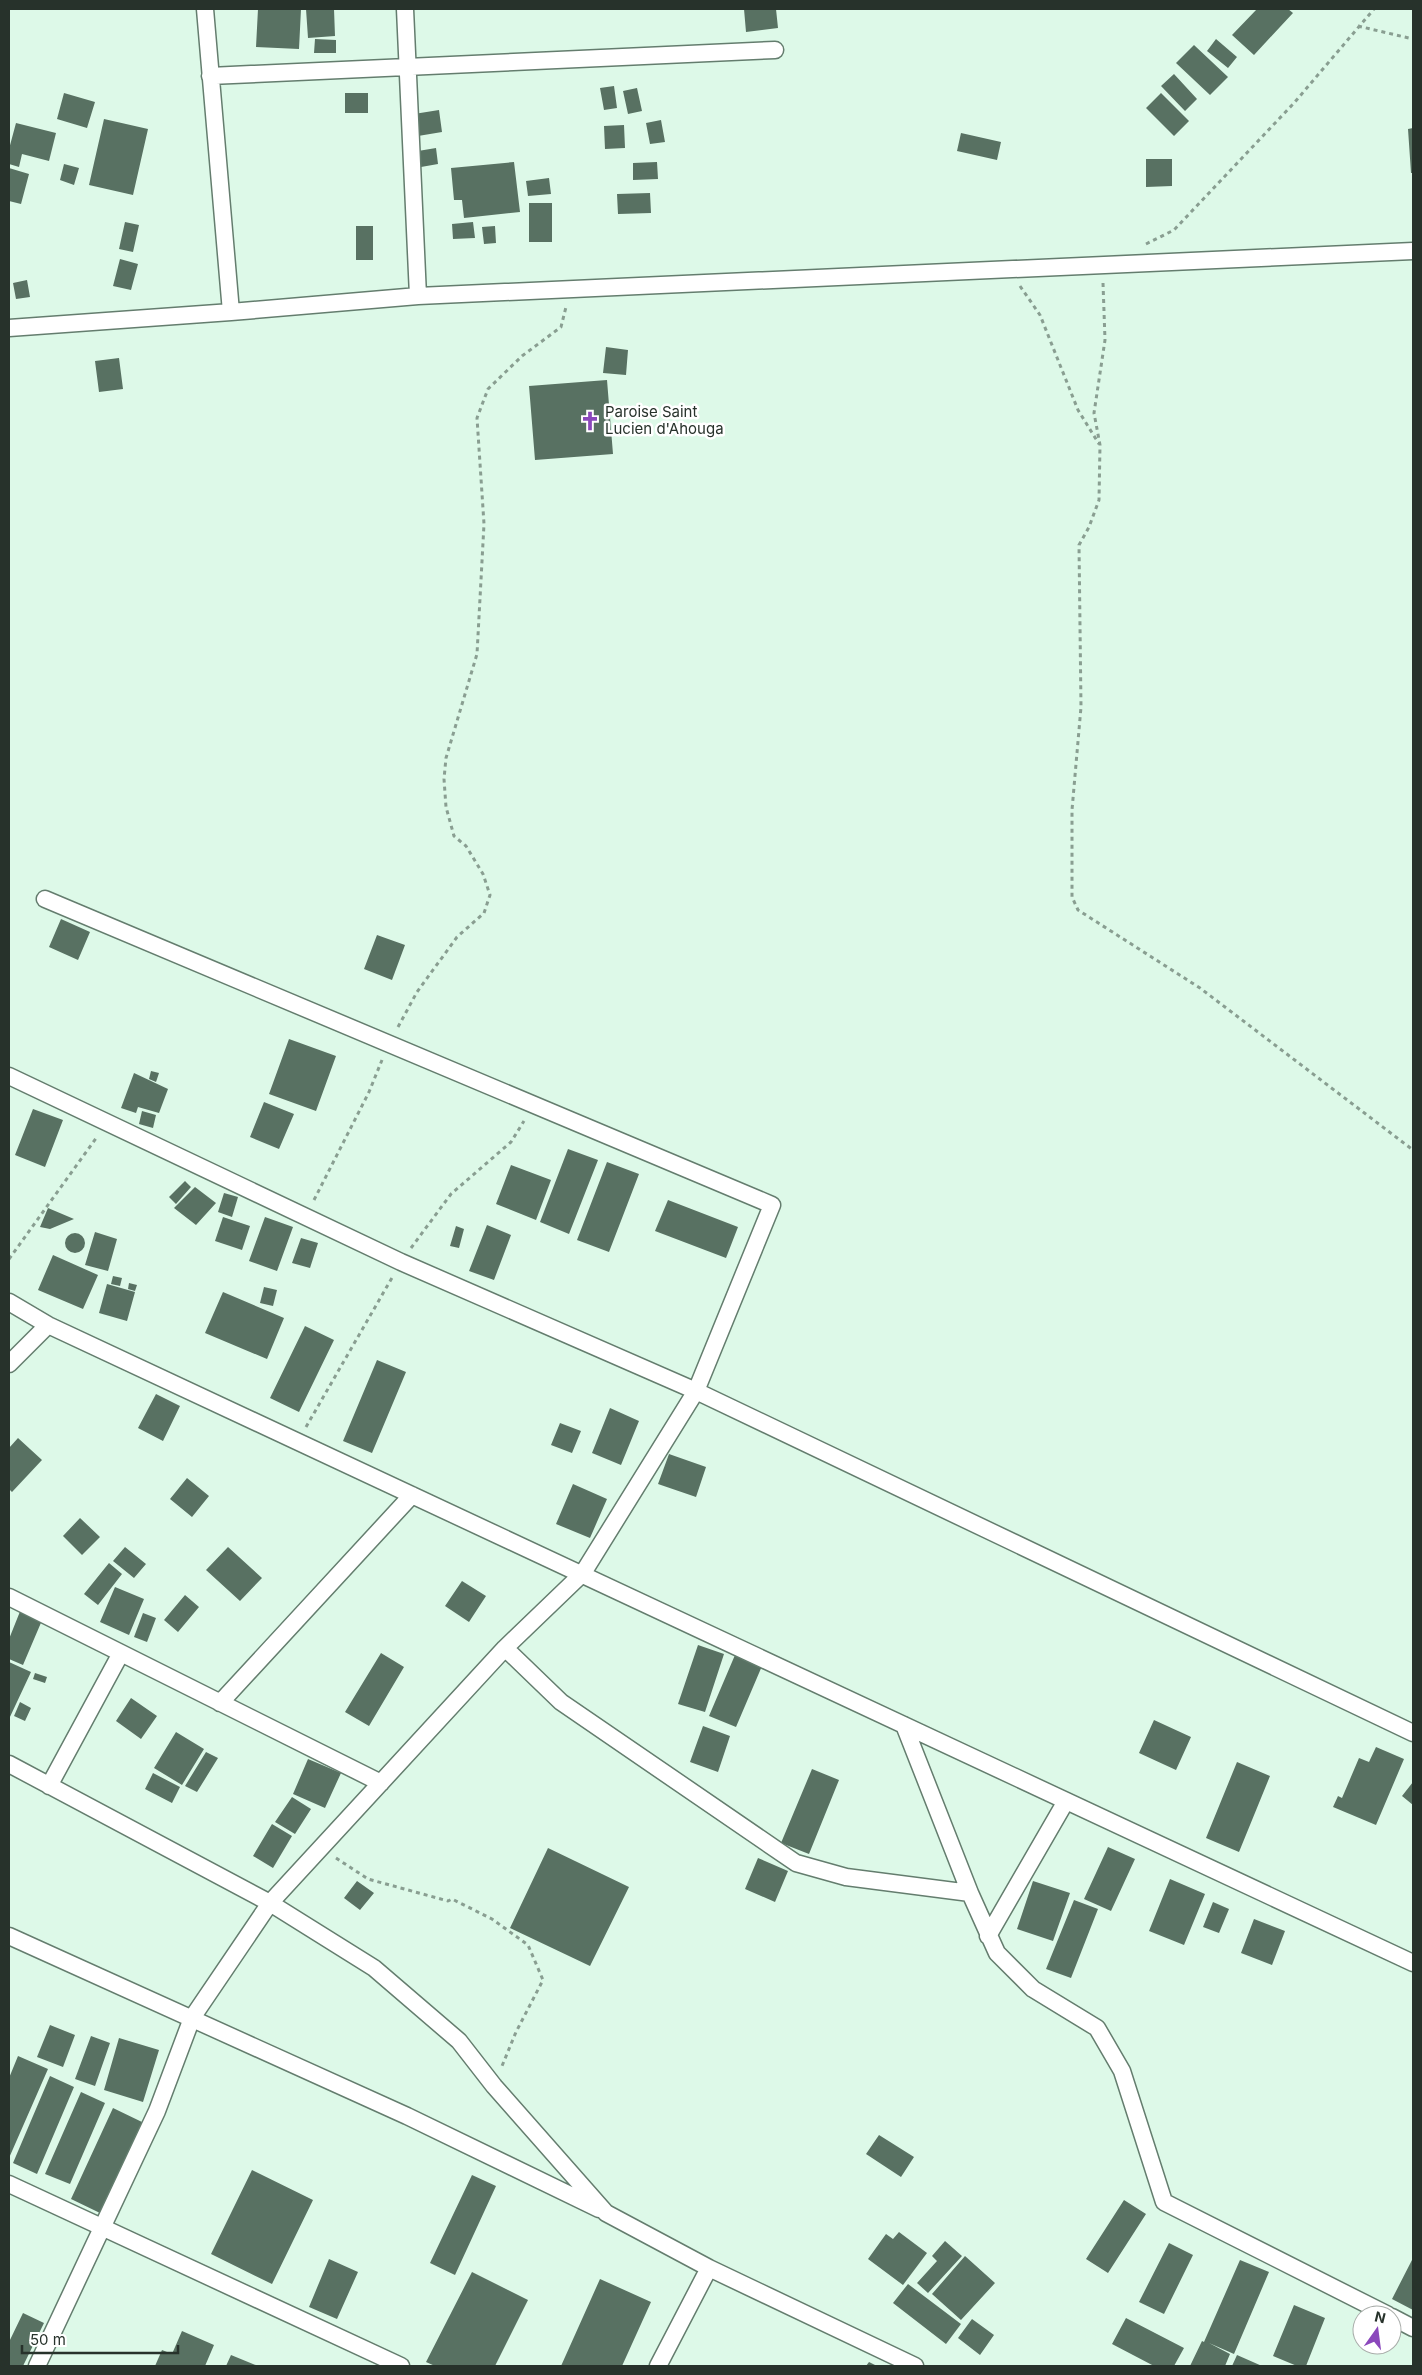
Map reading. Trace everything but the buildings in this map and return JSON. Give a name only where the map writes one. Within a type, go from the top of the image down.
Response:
[{"type":"street","points":[[205,9],[231,312]]},
{"type":"street","points":[[405,9],[418,296]]},
{"type":"street","points":[[210,76],[775,50]]},
{"type":"street","points":[[9,328],[418,296],[569,291],[1016,268],[1413,251]]},
{"type":"street","points":[[37,2366],[104,2228],[157,2111],[192,2018],[270,1903],[505,1648],[583,1573],[696,1391],[772,1206],[45,899]]},
{"type":"street","points":[[9,1076],[401,1262],[696,1391],[1413,1733]]},
{"type":"street","points":[[9,1302],[48,1324],[1413,1963]]},
{"type":"street","points":[[9,1364],[48,1324]]},
{"type":"street","points":[[220,1703],[412,1495]]},
{"type":"street","points":[[9,1596],[381,1783]]},
{"type":"street","points":[[505,1648],[561,1702],[796,1863],[846,1877],[970,1893]]},
{"type":"street","points":[[49,1786],[121,1653]]},
{"type":"street","points":[[904,1725],[970,1893],[997,1953],[1033,1989],[1097,2028],[1122,2071],[1164,2202],[1368,2305]]},
{"type":"street","points":[[9,1764],[270,1903],[374,1968],[459,2041],[494,2086],[606,2213]]},
{"type":"street","points":[[988,1936],[1066,1801]]},
{"type":"street","points":[[9,1936],[407,2116],[606,2213],[709,2268],[915,2366]]},
{"type":"street","points":[[9,2184],[401,2366]]},
{"type":"street","points":[[658,2366],[709,2268]]},
{"type":"path","points":[[1138,247],[1174,230],[1294,103],[1374,9]]},
{"type":"path","points":[[1358,26],[1413,39]]},
{"type":"path","points":[[1102,265],[1105,340],[1094,413],[1100,445],[1098,500],[1089,527],[1079,545],[1081,707],[1072,810],[1072,897],[1078,910],[1200,988],[1413,1150]]},
{"type":"path","points":[[1016,268],[1021,290],[1040,315],[1078,410],[1100,445]]},
{"type":"path","points":[[305,1216],[369,1092],[388,1044],[417,992],[457,937],[484,913],[490,895],[484,874],[466,846],[454,836],[446,807],[444,779],[446,758],[477,654],[484,524],[477,418],[488,390],[522,356],[562,327],[569,291]]},
{"type":"path","points":[[297,1441],[401,1262],[451,1194],[511,1142],[534,1106]]},
{"type":"path","points":[[9,1260],[108,1123]]},
{"type":"path","points":[[321,1847],[368,1879],[448,1901],[452,1899],[492,1919],[528,1945],[543,1980],[516,2032],[494,2086]]},
{"type":"place","name":"Paroise Saint Lucien d'Ahouga","points":[[590,421]]}]
